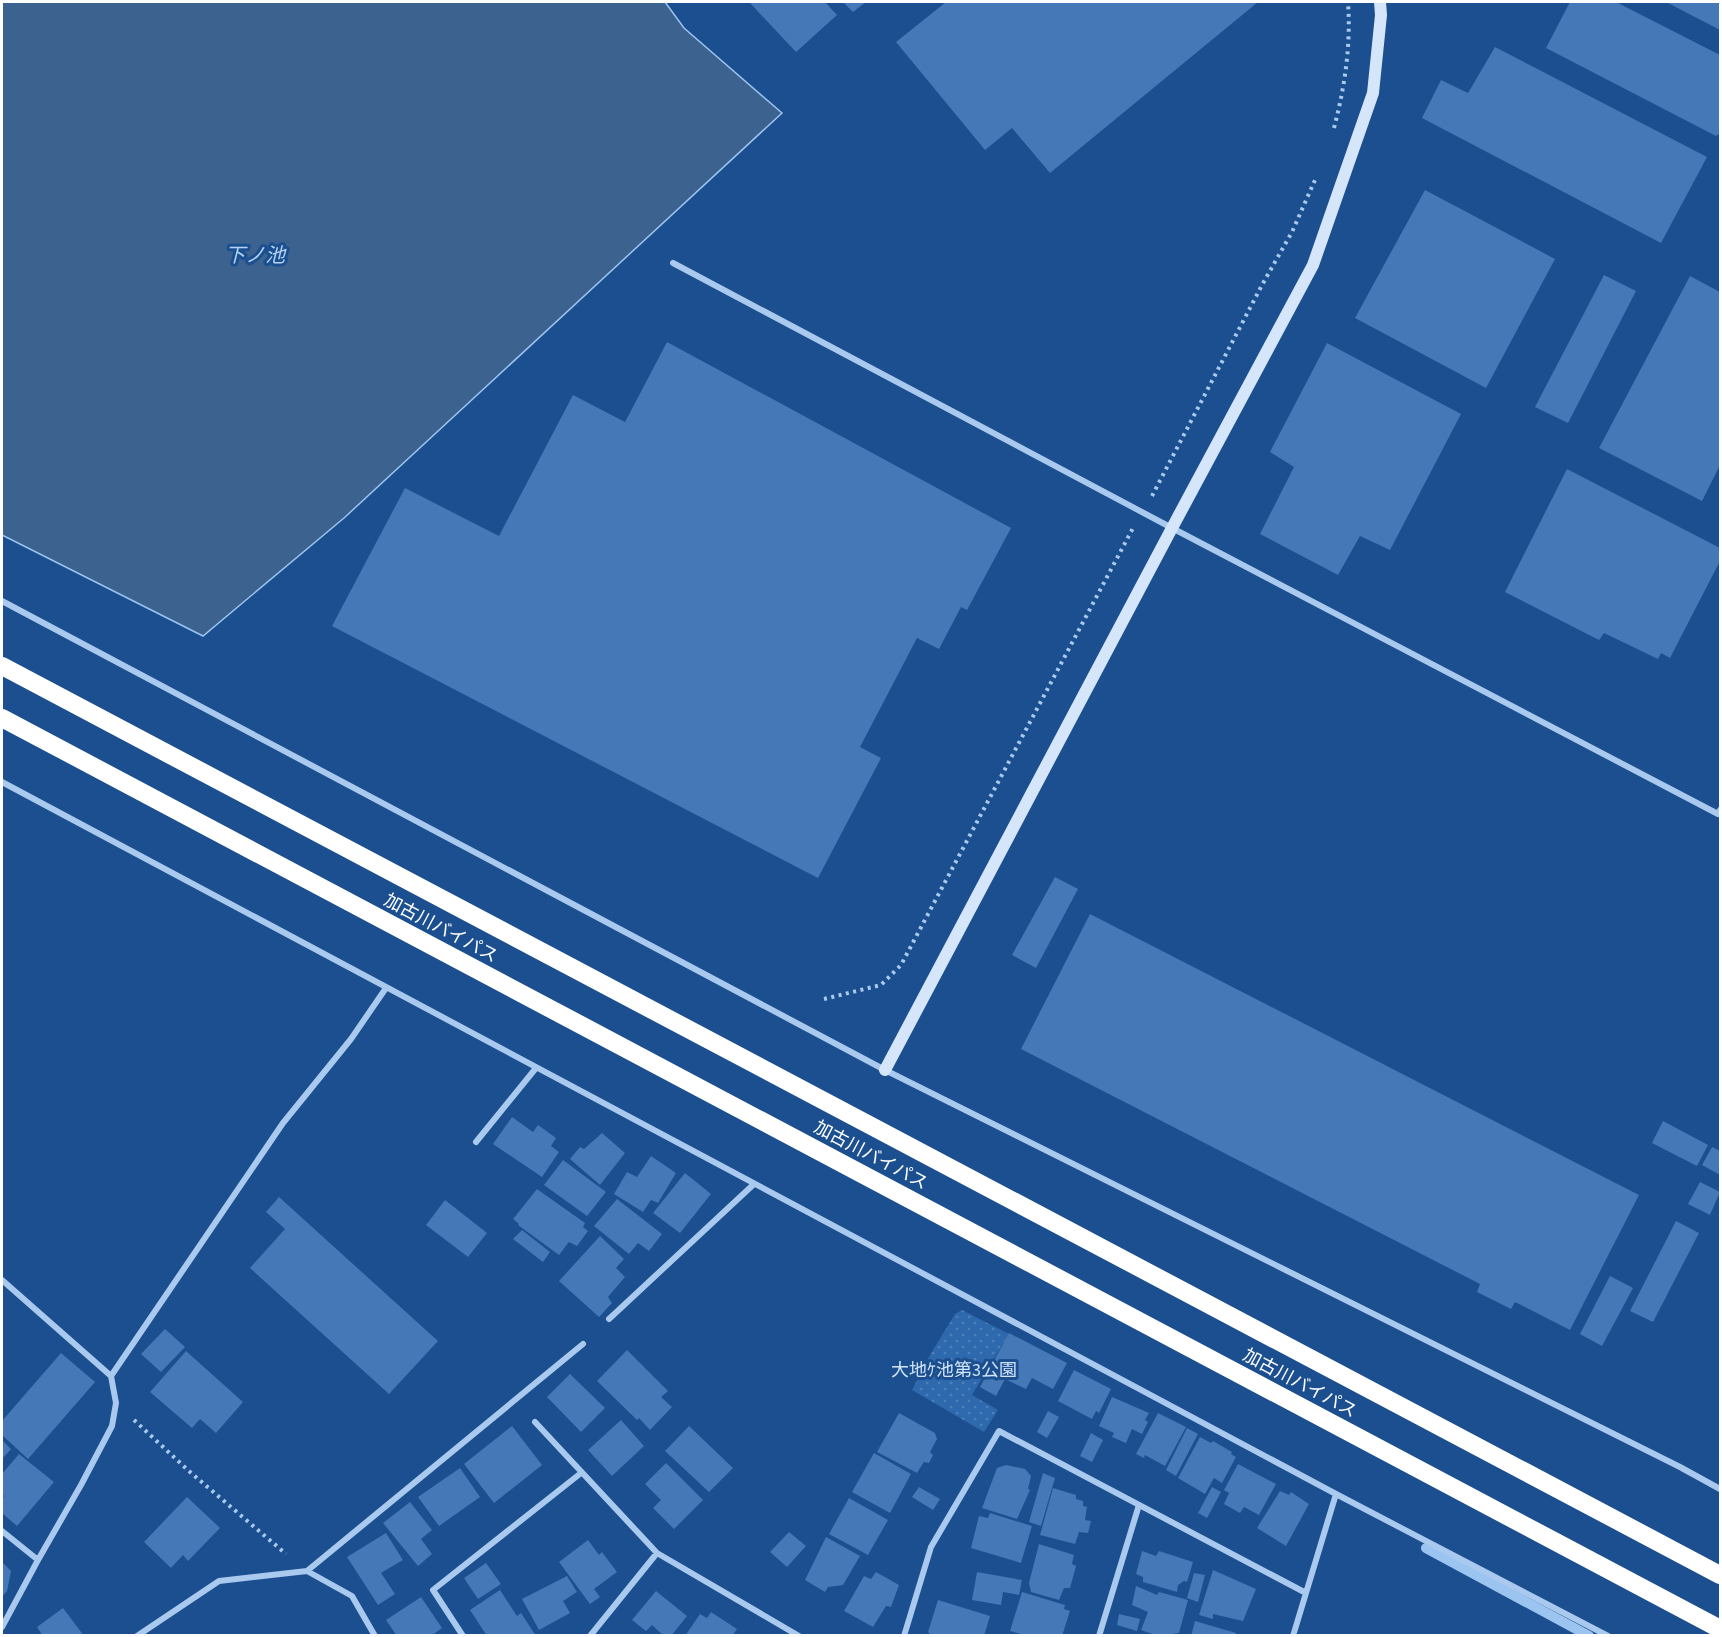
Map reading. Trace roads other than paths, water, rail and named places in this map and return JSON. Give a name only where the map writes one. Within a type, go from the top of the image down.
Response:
[{"type":"highway","name":"加古川バイパス","points":[[2,666],[1720,1575]]},
{"type":"highway","name":"加古川バイパス","points":[[2,718],[1720,1629]]},
{"type":"street","points":[[885,1070],[1313,265],[1373,93],[1381,15],[1380,2]]},
{"type":"street","points":[[673,263],[1718,814],[1720,810]]},
{"type":"street","points":[[2,602],[885,1070],[1720,1489]]},
{"type":"street","points":[[2,783],[1336,1494],[1608,1635]]},
{"type":"street","points":[[111,1376],[283,1123],[351,1039],[386,988]]},
{"type":"street","points":[[476,1142],[536,1068]]},
{"type":"street","points":[[609,1319],[754,1184]]},
{"type":"street","points":[[2,1280],[111,1376],[116,1402],[112,1426],[2,1627]]},
{"type":"street","points":[[137,1635],[219,1581],[307,1571],[583,1344]]},
{"type":"street","points":[[535,1422],[657,1553],[799,1635]]},
{"type":"street","points":[[904,1635],[931,1547],[999,1431],[1306,1593]]},
{"type":"street","points":[[463,1635],[433,1590],[581,1473]]},
{"type":"street","points":[[1293,1635],[1336,1494]]},
{"type":"street","points":[[1099,1635],[1139,1505]]},
{"type":"street","points":[[2,1532],[38,1560]]},
{"type":"street","points":[[590,1635],[657,1553]]},
{"type":"street","points":[[307,1571],[352,1596],[375,1635]]},
{"type":"water","name":"下ノ池","points":[[2,2],[665,2],[684,28],[782,113],[344,518],[203,636],[2,535]]},
{"type":"waterway","points":[[1426,1548],[1589,1636]]},
{"type":"park label","name":"大地ｹ池第3公園","points":[[954,1370]]}]
